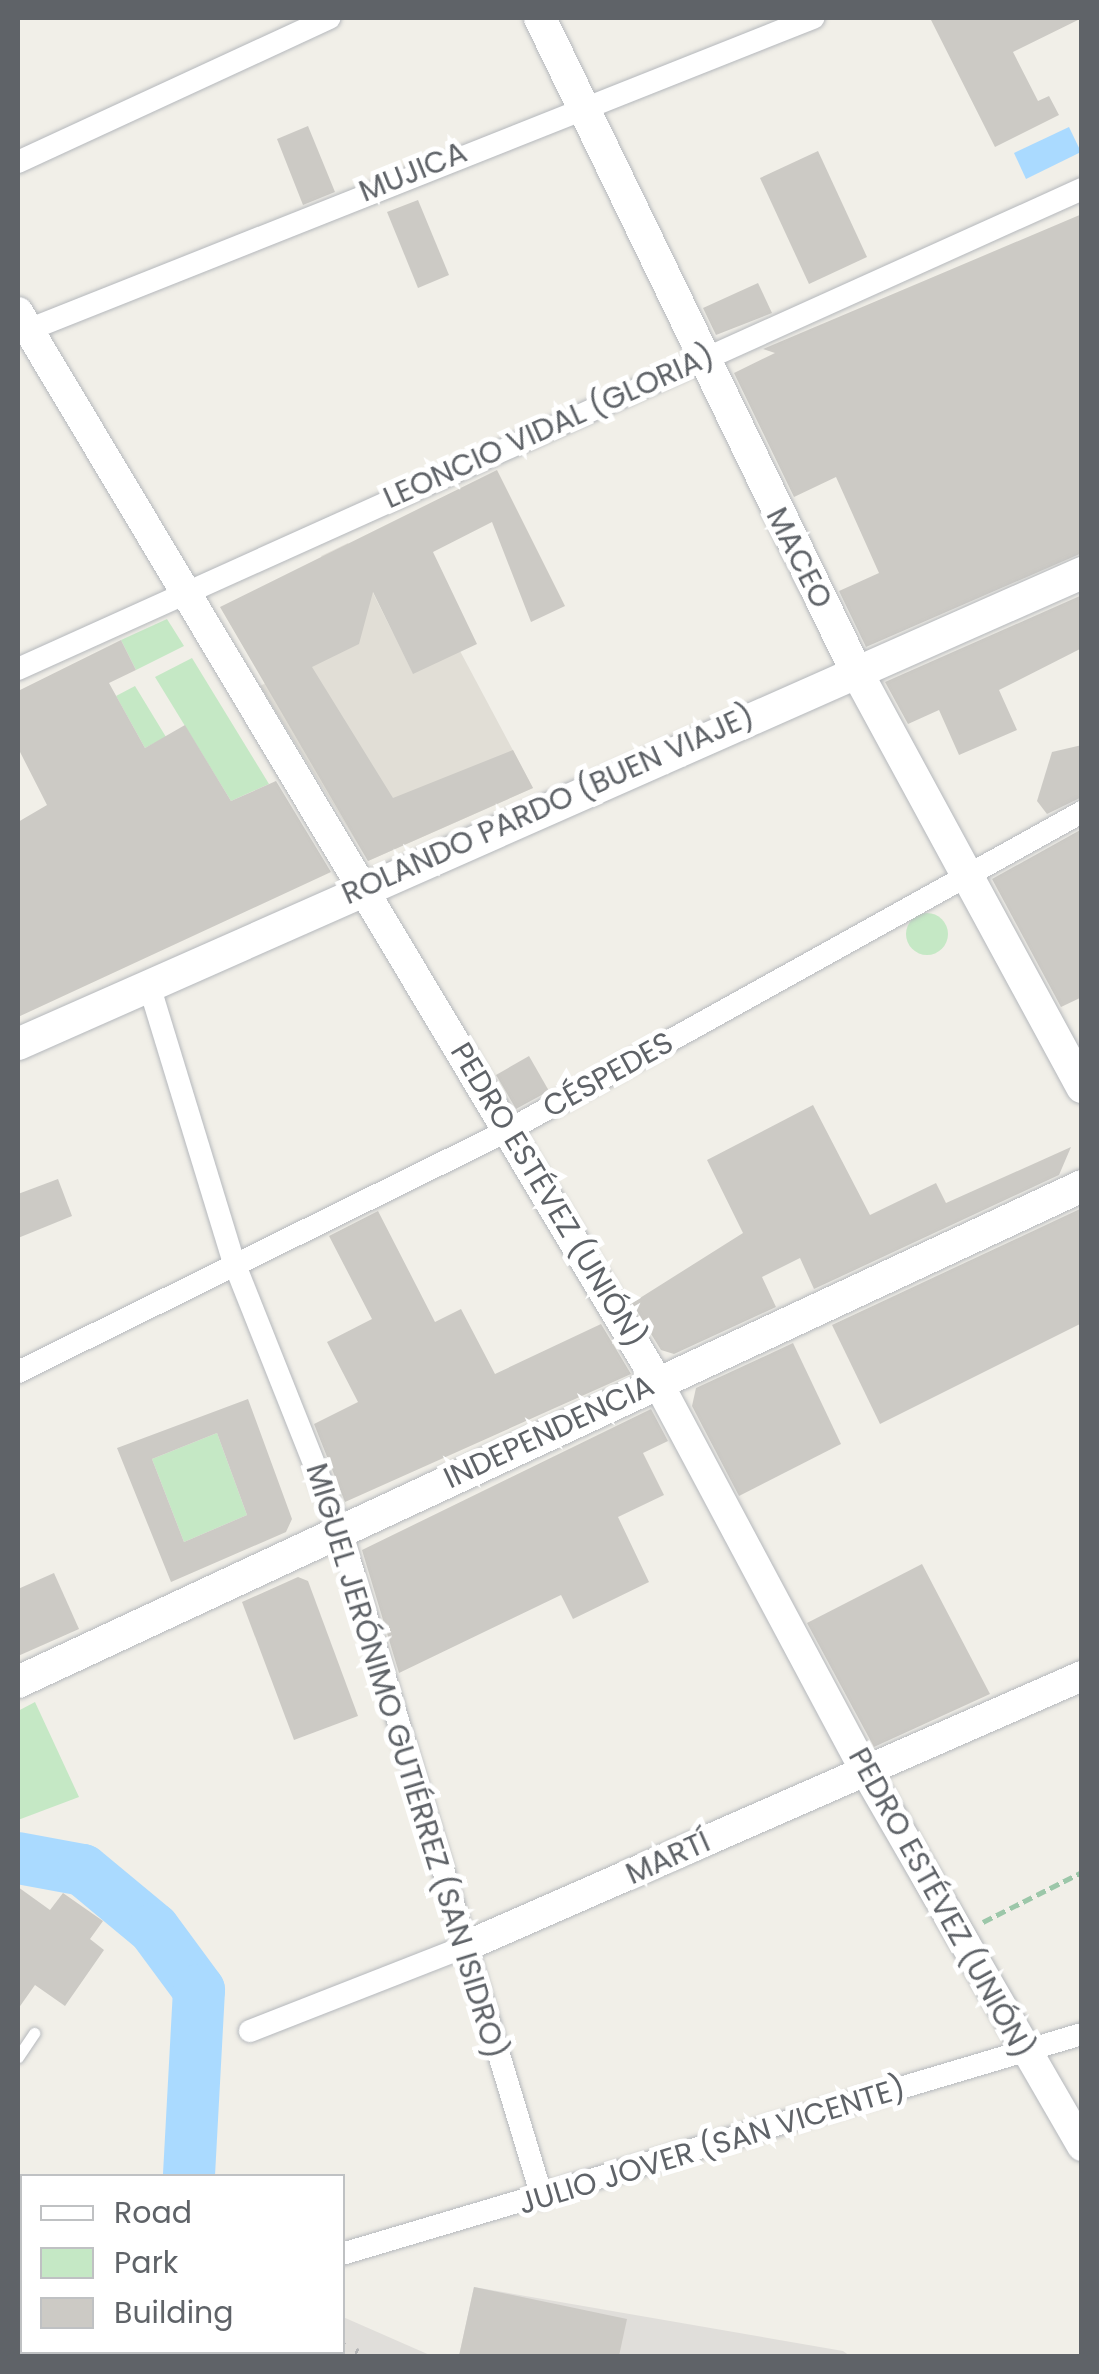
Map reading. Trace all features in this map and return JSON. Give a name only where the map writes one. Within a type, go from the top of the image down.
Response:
[{"type":"main road","name":"MACEO","points":[[540,18],[583,102],[699,358],[854,667],[1082,1086]]},
{"type":"main road","name":"ROLANDO PARDO (BUEN VIAJE)","points":[[18,1044],[854,667],[1082,573]]},
{"type":"main road","name":"INDEPENDENCIA","points":[[18,1681],[1082,1186]]},
{"type":"street","points":[[18,162],[329,18]]},
{"type":"street","name":"MUJICA","points":[[21,325],[583,102],[812,18]]},
{"type":"street","name":"LEONCIO VIDAL (GLORIA)","points":[[18,668],[699,358],[1082,189]]},
{"type":"street","name":"PEDRO ESTÉVEZ (UNIÓN)","points":[[21,325],[189,590],[657,1381],[866,1772],[1024,2052],[1082,2146]]},
{"type":"street","name":"CÉSPEDES","points":[[18,1372],[234,1260],[509,1130],[1082,812]]},
{"type":"street","name":"MIGUEL JERÓNIMO GUTIÉRREZ (SAN ISIDRO)","points":[[150,985],[234,1260],[340,1532],[542,2197]]},
{"type":"street","name":"MARTÍ","points":[[250,2031],[464,1947],[1082,1676]]},
{"type":"street","name":"JULIO JOVER (SAN VICENTE)","points":[[345,2253],[1082,2034]]},
{"type":"lane","points":[[18,2057],[34,2033]]},
{"type":"path","points":[[958,1934],[1082,1872]]},
{"type":"shaded area","points":[[348,543],[413,673],[460,651],[533,788],[368,861],[260,686],[338,646],[350,614],[321,556]]},
{"type":"shaded area","points":[[474,2287],[843,2351],[850,2356],[459,2356]]},
{"type":"shaded area","points":[[345,2318],[432,2356],[279,2356],[345,2354]]},
{"type":"green space","points":[[167,619],[184,646],[136,670],[121,640]]},
{"type":"green space","points":[[192,658],[269,784],[231,801],[155,677]]},
{"type":"green space","points":[[135,686],[166,737],[145,748],[116,696]]},
{"type":"green space","points":[[927,913],[942,919],[948,934],[942,949],[927,955],[912,949],[906,934],[912,919]]},
{"type":"green space","points":[[217,1433],[247,1515],[184,1542],[152,1459]]},
{"type":"green space","points":[[35,1702],[79,1797],[18,1820],[18,1711]]},
{"type":"water","points":[[1069,127],[1081,152],[1026,179],[1014,153]]},
{"type":"building","points":[[930,18],[1082,18],[1013,52],[1038,101],[1049,96],[1059,115],[995,147]]},
{"type":"building","points":[[308,126],[335,192],[303,205],[277,139]]},
{"type":"building","points":[[818,151],[867,257],[809,284],[760,178]]},
{"type":"building","points":[[418,200],[449,275],[418,288],[387,212]]},
{"type":"building","points":[[1082,214],[1082,553],[866,647],[839,591],[879,573],[836,477],[794,497],[734,373],[775,353],[763,349]]},
{"type":"building","points":[[758,283],[772,313],[716,335],[703,308]]},
{"type":"building","points":[[497,470],[565,606],[531,622],[492,522],[433,552],[477,644],[413,674],[373,592],[359,644],[312,667],[393,798],[513,750],[533,788],[368,861],[220,607]]},
{"type":"building","points":[[1082,595],[1082,648],[999,690],[1017,730],[959,755],[939,710],[908,724],[885,682]]},
{"type":"building","points":[[121,640],[136,670],[109,683],[145,748],[185,725],[231,801],[276,781],[331,872],[18,1017],[18,822],[47,805],[18,748],[18,691]]},
{"type":"building","points":[[1082,745],[1082,797],[1047,814],[1037,801],[1052,752]]},
{"type":"building","points":[[1082,829],[1082,997],[1061,1007],[992,879]]},
{"type":"building","points":[[529,1056],[549,1091],[516,1109],[496,1075]]},
{"type":"building","points":[[813,1105],[870,1215],[936,1183],[946,1203],[1071,1147],[1059,1175],[814,1289],[800,1258],[762,1277],[776,1307],[674,1354],[661,1350],[632,1303],[743,1233],[707,1160]]},
{"type":"building","points":[[58,1179],[72,1216],[18,1238],[18,1194]]},
{"type":"building","points":[[1082,1208],[1082,1323],[880,1424],[832,1325]]},
{"type":"building","points":[[378,1211],[435,1322],[461,1309],[495,1374],[601,1324],[631,1374],[345,1502],[314,1424],[358,1402],[327,1342],[372,1319],[329,1236]]},
{"type":"building","points":[[793,1343],[841,1444],[739,1496],[692,1406],[696,1388]]},
{"type":"building","points":[[248,1399],[292,1519],[286,1532],[171,1582],[117,1448]],"holes":[[[217,1433],[247,1515],[184,1542],[152,1459]]]},
{"type":"building","points":[[651,1409],[668,1441],[643,1453],[664,1495],[618,1517],[649,1582],[573,1619],[561,1595],[399,1673],[362,1550]]},
{"type":"building","points":[[922,1564],[990,1694],[874,1747],[807,1623]]},
{"type":"building","points":[[54,1573],[79,1629],[18,1656],[18,1589]]},
{"type":"building","points":[[298,1577],[308,1581],[358,1716],[294,1740],[242,1602]]},
{"type":"building","points":[[18,1887],[50,1910],[63,1893],[103,1921],[90,1939],[104,1950],[65,2006],[35,1985],[18,2009]]},
{"type":"building","points":[[474,2287],[627,2319],[619,2356],[459,2356]]},
{"type":"waterway","points":[[18,1858],[83,1870],[154,1929],[199,1990],[189,2174]]},
{"type":"railway","points":[[345,2347],[366,2356]]},
{"type":"railway","points":[[303,2354],[307,2356]]}]
